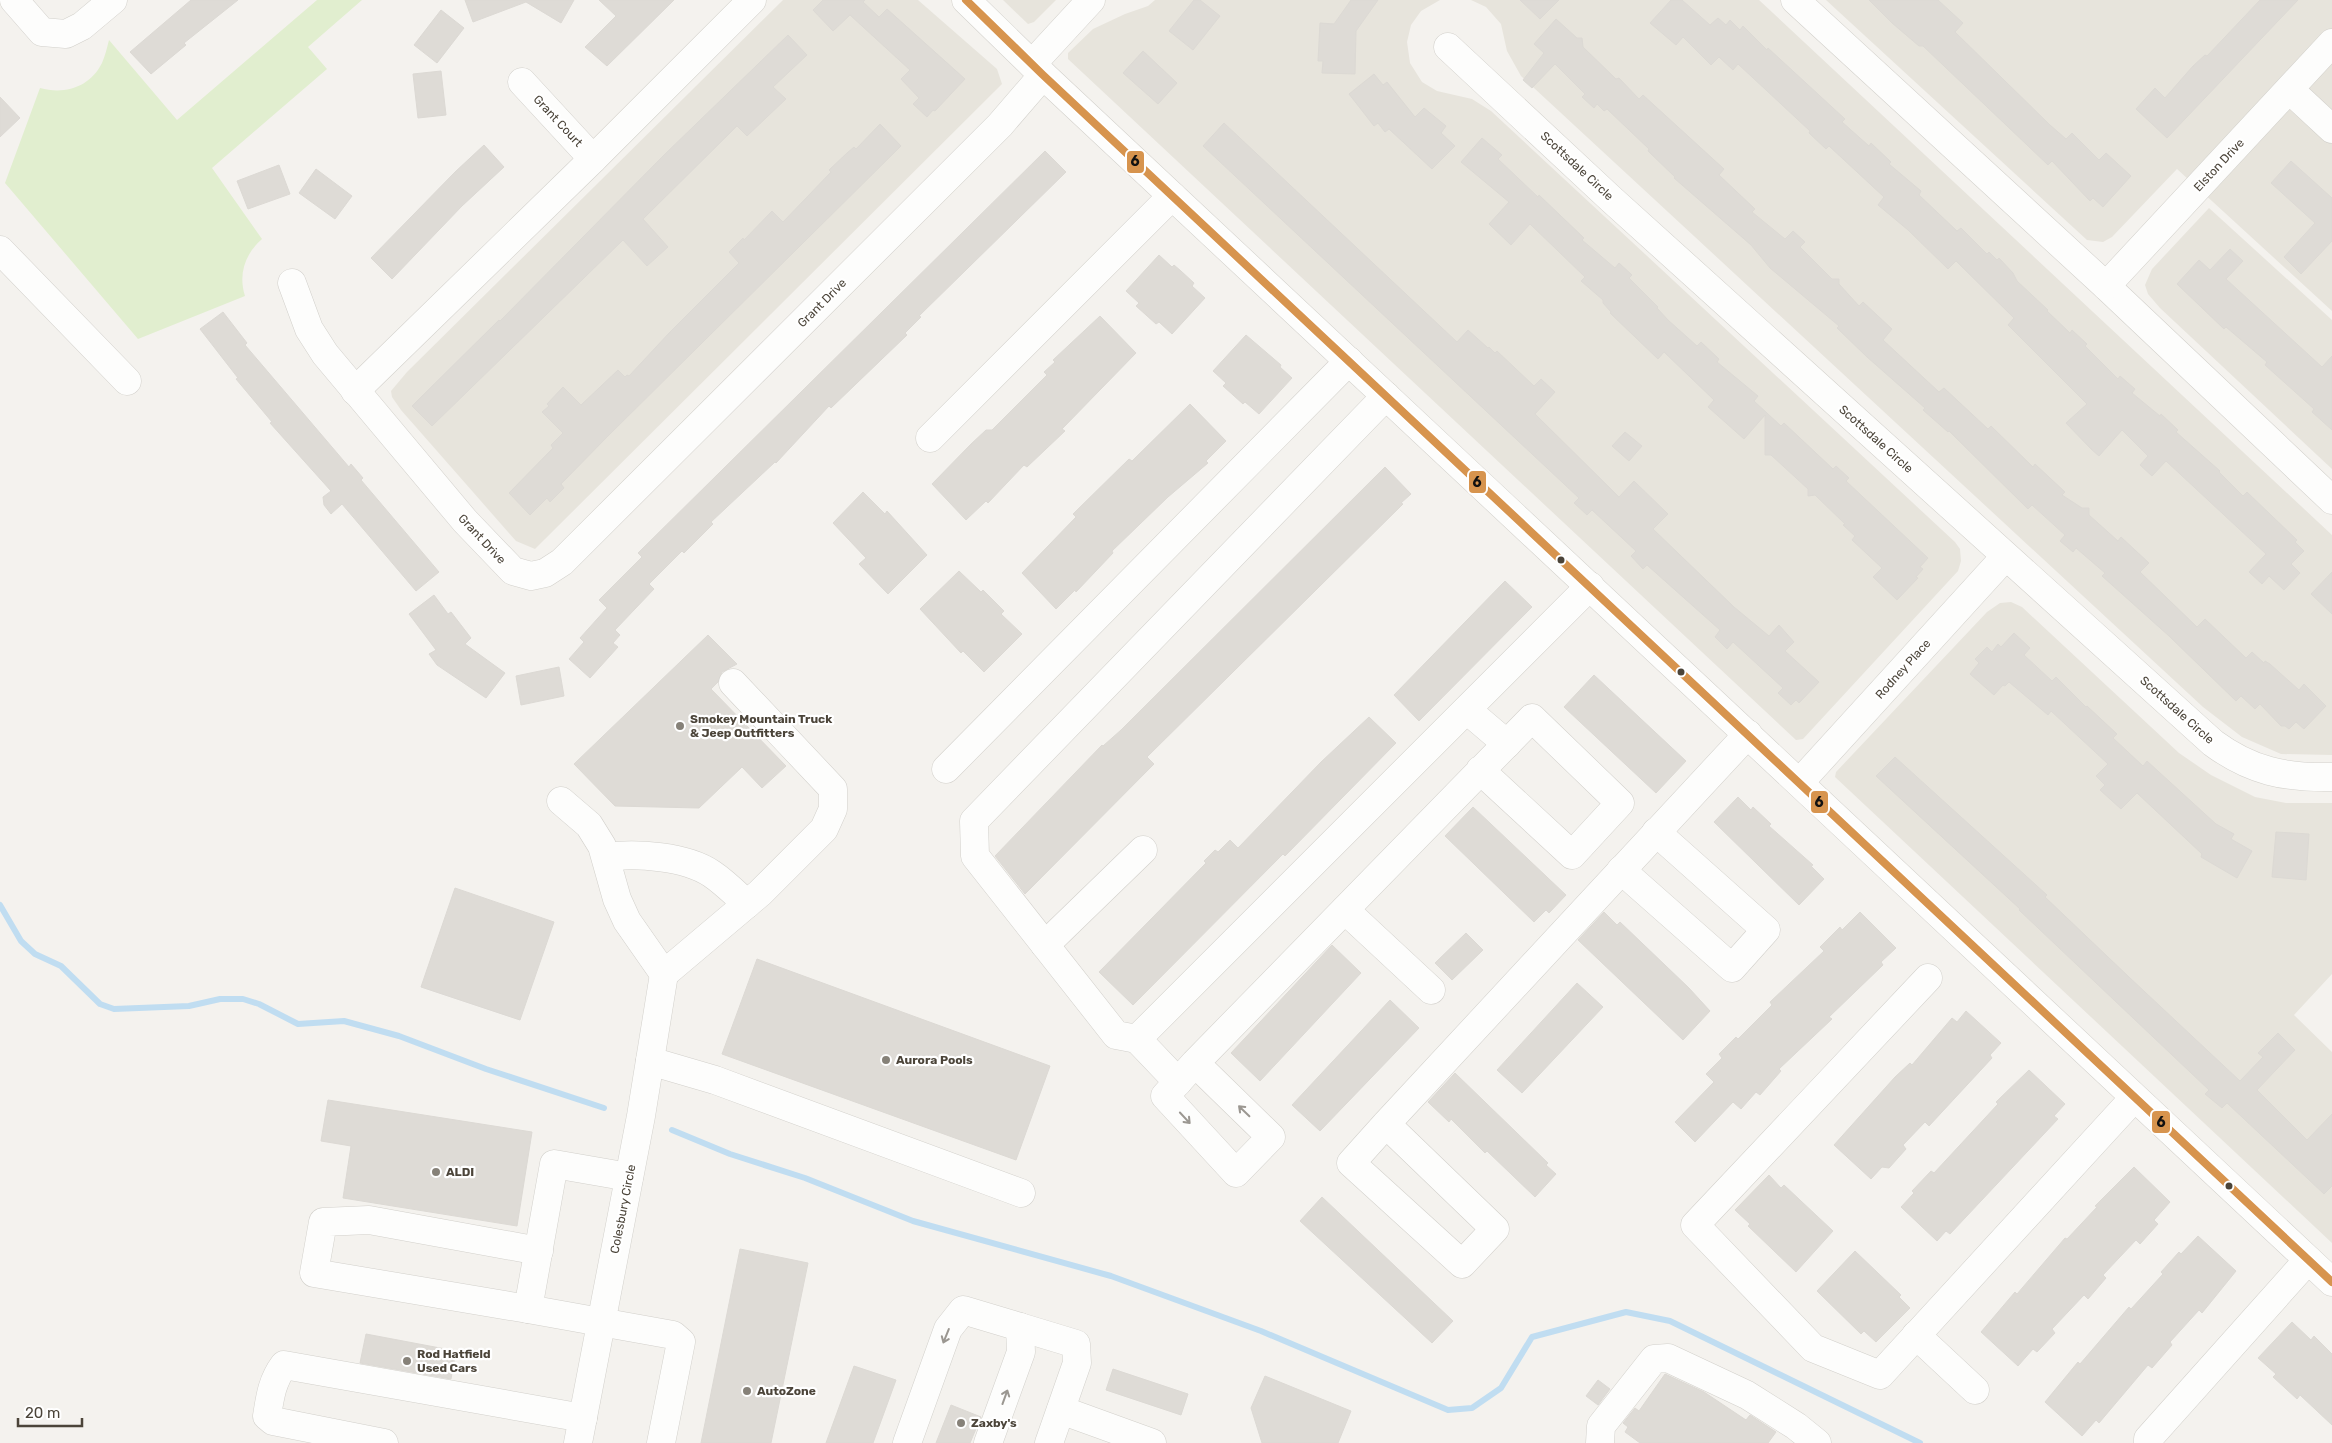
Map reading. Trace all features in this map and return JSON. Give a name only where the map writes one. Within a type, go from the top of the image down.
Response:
[{"type":"street","points":[[14,0],[42,32],[66,34],[82,26],[112,0]]},
{"type":"street","points":[[355,391],[593,159],[752,0]]},
{"type":"street","points":[[966,0],[1172,196],[2332,1282]]},
{"type":"street","name":"Grant Drive","points":[[292,283],[309,329],[325,354],[498,557],[513,571],[531,576],[545,573],[562,562],[1000,125],[1037,69],[1091,0]]},
{"type":"street","points":[[1795,0],[2106,286],[2332,500]]},
{"type":"street","name":"Elston Drive","points":[[2106,286],[2332,43]]},
{"type":"street","name":"Scottsdale Circle","points":[[1448,47],[2006,557],[2213,743],[2232,756],[2268,772],[2314,778],[2332,777]]},
{"type":"street","name":"Grant Court","points":[[522,82],[593,159]]},
{"type":"street","points":[[2290,90],[2332,129]]},
{"type":"street","points":[[930,438],[1172,196]]},
{"type":"street","points":[[0,250],[127,381]]},
{"type":"street","points":[[946,769],[1350,361]]},
{"type":"street","points":[[1386,396],[974,821],[975,856],[1116,1035],[1137,1039],[1187,1073],[1480,770],[1532,718],[1620,803],[1572,855],[1480,770]]},
{"type":"street","name":"Rodney Place","points":[[1800,782],[2006,557]]},
{"type":"street","points":[[1137,1039],[1590,586]]},
{"type":"street","points":[[561,801],[589,825],[602,846],[617,899],[627,921],[664,974],[747,904],[824,829],[833,809],[833,789],[733,683]]},
{"type":"street","points":[[1467,710],[1507,744]]},
{"type":"street","points":[[1386,1124],[1495,1229],[1462,1264],[1351,1162],[1386,1124],[1621,870],[1656,832],[1748,734]]},
{"type":"street","points":[[1621,870],[1732,968],[1766,930],[1656,832]]},
{"type":"street","points":[[1045,944],[1143,850]]},
{"type":"street","points":[[606,858],[627,854],[673,859],[711,873],[747,904]]},
{"type":"street","points":[[1345,910],[1431,990]]},
{"type":"street","name":"Colesbury Circle","points":[[581,1431],[629,1177],[664,974]]},
{"type":"street","points":[[1928,978],[1695,1226],[1813,1348],[1880,1375],[2134,1098]]},
{"type":"street","points":[[650,1061],[715,1080],[1021,1193]]},
{"type":"street","points":[[528,1309],[554,1164],[629,1177]]},
{"type":"street","points":[[539,1251],[369,1220],[323,1222],[314,1273],[674,1335],[681,1342],[661,1443]]},
{"type":"street","points":[[2148,1443],[2148,1440],[2308,1260]]},
{"type":"street","points":[[907,1443],[948,1329],[963,1310],[1076,1344],[1077,1363],[1049,1443]]},
{"type":"street","points":[[988,1443],[1021,1352],[1020,1328]]},
{"type":"street","points":[[1916,1335],[1975,1390]]},
{"type":"street","points":[[1600,1443],[1601,1426],[1648,1367],[1654,1360],[1668,1358],[1747,1395],[1796,1426],[1817,1443]]},
{"type":"street","points":[[384,1443],[273,1421],[267,1416],[271,1389],[278,1373],[284,1365],[581,1431]]},
{"type":"street","points":[[1060,1410],[1152,1443]]},
{"type":"shaded area","points":[[783,0],[918,0],[997,69],[1002,84],[535,549],[516,541],[401,410],[392,397],[391,391],[407,372]]},
{"type":"shaded area","points":[[1003,0],[1056,0],[1034,22],[1028,24]]},
{"type":"shaded area","points":[[1155,0],[1440,0],[1421,11],[1411,25],[1407,42],[1410,63],[1422,82],[1437,91],[1472,99],[1491,111],[1955,542],[1960,549],[1961,561],[1958,571],[1803,739],[1796,740],[1068,59],[1068,53],[1093,29],[1148,6]]},
{"type":"shaded area","points":[[1471,0],[1759,0],[2332,535],[2332,755],[2281,754],[2242,737],[2203,707],[1521,76],[1507,51],[1501,24],[1486,7]]},
{"type":"shaded area","points":[[1826,0],[2332,0],[2332,311],[2177,169],[2112,237],[2103,242],[2087,240]]},
{"type":"shaded area","points":[[2209,208],[2332,320],[2332,469],[2160,308],[2148,294],[2145,285],[2152,269]]},
{"type":"shaded area","points":[[2011,602],[2022,607],[2179,753],[2211,775],[2255,797],[2286,803],[2332,803],[2332,974],[2294,1015],[2332,1052],[2332,1243],[1835,777],[1836,772],[1987,612],[2000,603]]},
{"type":"green space","points":[[317,0],[362,0],[308,47],[327,69],[212,168],[262,239],[247,258],[242,280],[245,296],[138,339],[5,183],[40,88],[59,90],[76,87],[84,83],[91,78],[102,63],[109,40],[177,120]]},
{"type":"building","points":[[191,0],[238,0],[184,43],[186,45],[151,74],[130,52]]},
{"type":"building","points":[[465,0],[574,0],[561,23],[526,2],[473,22]]},
{"type":"building","points":[[599,0],[674,0],[607,66],[585,47],[616,16]]},
{"type":"building","points":[[823,0],[865,0],[863,2],[879,17],[887,9],[965,79],[927,117],[913,104],[919,98],[901,79],[910,70],[850,15],[833,31],[813,10]]},
{"type":"building","points":[[1194,0],[1200,0],[1220,16],[1193,50],[1169,31]]},
{"type":"building","points":[[1351,0],[1378,0],[1356,31],[1355,74],[1322,73],[1323,61],[1318,61],[1320,23],[1334,24]]},
{"type":"building","points":[[1520,0],[1559,0],[1540,19]]},
{"type":"building","points":[[1671,0],[1682,0],[1710,25],[1718,18],[1726,25],[1730,20],[1740,30],[1743,26],[1767,50],[1768,48],[1845,119],[1842,122],[1869,146],[1871,143],[1891,162],[1889,164],[1921,191],[1919,195],[1957,231],[1961,228],[1987,254],[1989,252],[1997,260],[1999,258],[2013,273],[2017,281],[2047,311],[2070,333],[2072,330],[2087,344],[2085,346],[2118,379],[2120,376],[2135,389],[2132,393],[2160,416],[2161,414],[2178,430],[2176,432],[2220,471],[2243,496],[2247,492],[2297,540],[2295,542],[2304,551],[2291,564],[2300,573],[2284,590],[2269,576],[2262,584],[2249,572],[2266,554],[2166,461],[2152,476],[2140,465],[2148,456],[2122,430],[2099,456],[2091,449],[2066,423],[2087,404],[2008,325],[2014,318],[1956,261],[1948,269],[1908,230],[1878,205],[1884,197],[1829,146],[1826,149],[1809,133],[1810,131],[1738,64],[1733,70],[1719,57],[1711,65],[1683,37],[1676,45],[1650,23]]},
{"type":"building","points":[[1869,0],[1938,0],[1963,23],[1955,32],[2050,125],[2066,139],[2072,133],[2099,160],[2106,153],[2131,176],[2103,207],[2093,198],[2090,201],[2052,161],[2048,165],[1923,46],[1919,46],[1892,23]]},
{"type":"building","points":[[2260,0],[2298,0],[2167,138],[2136,109],[2155,88],[2165,98],[2193,66],[2205,55],[2207,56]]},
{"type":"building","points":[[441,10],[464,28],[437,63],[414,45]]},
{"type":"building","points":[[1556,19],[1577,38],[1582,38],[1583,47],[1616,79],[1619,78],[1639,99],[1643,95],[1724,169],[1719,175],[1755,209],[1752,212],[1785,239],[1793,231],[1805,242],[1800,247],[1832,279],[1839,279],[1839,284],[1859,306],[1863,302],[1892,329],[1883,340],[1939,392],[1944,388],[1988,429],[1991,426],[2033,467],[2035,464],[2065,492],[2062,495],[2082,508],[2089,508],[2089,515],[2118,541],[2121,537],[2149,563],[2140,572],[2197,627],[2205,619],[2246,658],[2252,652],[2264,663],[2265,661],[2270,664],[2299,690],[2304,684],[2326,706],[2304,729],[2296,722],[2289,729],[2281,726],[2260,704],[2255,709],[2241,696],[2236,701],[2169,636],[2102,576],[2105,573],[2076,548],[2073,552],[2060,541],[2065,535],[2032,505],[2028,509],[1949,431],[1923,410],[1925,408],[1837,328],[1839,326],[1770,268],[1751,245],[1674,178],[1648,151],[1649,149],[1607,109],[1604,111],[1597,104],[1594,108],[1582,97],[1585,94],[1555,64],[1532,88],[1523,80],[1544,53],[1534,44]]},
{"type":"building","points":[[788,35],[807,55],[773,87],[786,99],[747,136],[737,126],[643,219],[668,247],[647,266],[623,240],[432,426],[412,406],[500,321],[664,155]]},
{"type":"building","points":[[1143,51],[1177,83],[1158,104],[1123,73]]},
{"type":"building","points":[[441,71],[446,115],[418,118],[413,74]]},
{"type":"building","points":[[1374,74],[1383,85],[1387,82],[1415,117],[1424,108],[1446,126],[1441,133],[1455,146],[1432,169],[1389,129],[1385,132],[1378,123],[1374,126],[1349,94]]},
{"type":"building","points":[[0,97],[20,118],[0,137]]},
{"type":"building","points":[[1224,123],[1457,342],[1468,330],[1488,348],[1495,353],[1497,351],[1534,386],[1541,379],[1555,392],[1535,414],[1619,497],[1634,481],[1668,514],[1653,529],[1734,607],[1769,636],[1779,625],[1794,642],[1785,651],[1819,682],[1799,703],[1796,700],[1791,705],[1778,693],[1783,688],[1733,642],[1727,649],[1715,637],[1720,630],[1647,565],[1643,569],[1631,556],[1636,551],[1592,510],[1587,515],[1574,503],[1579,498],[1203,146]]},
{"type":"building","points":[[880,124],[901,146],[606,438],[561,484],[564,488],[550,502],[547,498],[530,515],[509,493],[553,448],[551,445],[563,433],[542,412],[549,406],[547,404],[563,387],[581,405],[618,370],[625,377],[629,376],[739,263],[729,252],[743,238],[744,240],[772,211],[783,222],[831,172],[829,170],[854,147],[856,149]]},
{"type":"building","points":[[1482,138],[1502,155],[1498,159],[1584,238],[1582,240],[1615,268],[1619,263],[1632,275],[1629,278],[1658,307],[1668,320],[1697,346],[1701,342],[1719,359],[1717,362],[1758,396],[1754,401],[1781,426],[1784,423],[1833,469],[1836,466],[1849,478],[1846,481],[1928,558],[1920,567],[1923,569],[1916,577],[1918,578],[1897,600],[1873,577],[1882,568],[1852,540],[1855,536],[1843,525],[1845,524],[1815,495],[1808,496],[1808,489],[1771,455],[1765,455],[1765,415],[1744,439],[1708,407],[1714,400],[1664,352],[1658,359],[1610,313],[1603,300],[1581,281],[1585,277],[1530,224],[1511,245],[1489,224],[1509,202],[1461,162]]},
{"type":"building","points":[[484,145],[504,167],[462,206],[392,279],[371,258]]},
{"type":"building","points":[[1045,151],[1066,172],[919,316],[921,317],[905,333],[907,335],[831,408],[829,406],[776,463],[711,522],[713,524],[684,553],[682,551],[649,584],[654,589],[615,630],[620,635],[613,643],[618,647],[590,678],[569,659],[584,642],[580,638],[607,608],[599,600],[642,557],[638,553]]},
{"type":"building","points":[[2291,161],[2332,198],[2332,241],[2301,274],[2284,257],[2315,223],[2271,183]]},
{"type":"building","points":[[279,165],[290,194],[248,209],[237,181]]},
{"type":"building","points":[[316,169],[352,196],[335,219],[299,193]]},
{"type":"building","points":[[2230,249],[2243,261],[2226,279],[2322,367],[2332,356],[2332,430],[2312,412],[2314,409],[2265,365],[2267,362],[2226,327],[2224,329],[2177,284],[2199,260],[2210,270]]},
{"type":"building","points":[[1159,255],[1172,267],[1174,265],[1194,283],[1192,286],[1205,298],[1172,334],[1159,322],[1156,324],[1136,306],[1139,303],[1126,291]]},
{"type":"building","points":[[223,312],[247,343],[245,345],[349,467],[351,464],[363,478],[361,480],[439,572],[416,591],[342,504],[331,514],[324,505],[323,497],[331,491],[270,423],[272,422],[236,379],[238,378],[200,329]]},
{"type":"building","points":[[1100,316],[1136,353],[1062,429],[1065,431],[1027,467],[1024,465],[988,503],[986,501],[966,520],[932,484],[971,444],[986,430],[992,430],[1047,375],[1044,372],[1055,362],[1053,360]]},
{"type":"building","points":[[1246,335],[1281,365],[1280,367],[1292,378],[1259,414],[1245,402],[1243,404],[1223,386],[1226,383],[1213,371]]},
{"type":"building","points":[[1190,404],[1226,441],[1206,461],[1208,463],[1168,497],[1112,551],[1113,553],[1076,592],[1075,590],[1056,609],[1022,573],[1076,517],[1073,514],[1129,459],[1132,461]]},
{"type":"building","points":[[1625,432],[1642,446],[1629,461],[1612,446]]},
{"type":"building","points":[[1385,467],[1411,494],[1401,503],[1403,504],[1147,757],[1154,764],[1025,894],[995,856],[1102,745],[1121,730]]},
{"type":"building","points":[[863,492],[885,514],[887,511],[927,555],[888,594],[859,564],[866,558],[833,523]]},
{"type":"building","points":[[959,571],[981,592],[983,590],[1004,611],[1001,614],[1022,634],[984,672],[963,651],[961,653],[920,609]]},
{"type":"building","points":[[2332,572],[2332,614],[2311,594]]},
{"type":"building","points":[[1505,581],[1532,607],[1419,721],[1394,695]]},
{"type":"building","points":[[434,595],[448,614],[451,612],[471,638],[465,644],[505,673],[486,698],[437,665],[429,654],[436,650],[409,614]]},
{"type":"building","points":[[2014,633],[2030,648],[2024,655],[2052,681],[2056,677],[2117,734],[2113,738],[2143,766],[2147,761],[2216,824],[2234,834],[2231,839],[2252,851],[2237,878],[2201,857],[2202,854],[2137,793],[2121,809],[2100,790],[2105,785],[2096,776],[2108,764],[2051,711],[2048,715],[2009,682],[2005,686],[2003,685],[1994,695],[1970,674],[1979,663],[1975,659],[1987,647],[1992,652],[1998,644],[2001,647]]},
{"type":"building","name":"Smokey Mountain Truck & Jeep Outfitters","points":[[708,635],[737,664],[722,672],[718,682],[711,689],[786,766],[762,788],[742,767],[699,808],[615,806],[574,764]]},
{"type":"building","points":[[559,667],[564,696],[521,705],[516,676]]},
{"type":"building","points":[[1594,675],[1686,761],[1656,793],[1564,707]]},
{"type":"building","points":[[1369,717],[1396,743],[1285,856],[1283,854],[1133,1005],[1099,972],[1206,863],[1204,861],[1215,850],[1218,852],[1230,840],[1238,848],[1321,762]]},
{"type":"building","points":[[1895,757],[2047,895],[2045,897],[2240,1081],[2263,1057],[2258,1053],[2278,1033],[2295,1050],[2257,1090],[2307,1140],[2332,1114],[2332,1186],[2324,1194],[2227,1103],[2222,1108],[2205,1094],[2209,1090],[2020,909],[1876,776]]},
{"type":"building","points":[[1738,797],[1751,810],[1753,807],[1771,824],[1769,826],[1813,865],[1811,866],[1824,879],[1799,905],[1714,822]]},
{"type":"building","points":[[1473,807],[1566,895],[1549,913],[1546,910],[1534,922],[1445,836]]},
{"type":"building","points":[[2276,832],[2309,834],[2306,880],[2272,877]]},
{"type":"building","points":[[455,888],[554,922],[520,1020],[421,987]]},
{"type":"building","points":[[1604,912],[1617,925],[1620,922],[1689,988],[1710,1011],[1683,1040],[1578,940]]},
{"type":"building","points":[[1860,912],[1896,948],[1881,962],[1883,965],[1829,1017],[1832,1019],[1779,1069],[1781,1071],[1760,1095],[1756,1092],[1741,1109],[1733,1102],[1695,1142],[1675,1122],[1714,1082],[1706,1074],[1722,1058],[1719,1054],[1736,1037],[1738,1039],[1772,1005],[1770,1002],[1824,951],[1820,947],[1840,927],[1842,930]]},
{"type":"building","points":[[1466,933],[1483,950],[1452,980],[1435,963]]},
{"type":"building","points":[[1332,945],[1361,973],[1260,1081],[1231,1053]]},
{"type":"building","name":"Aurora Pools","points":[[757,959],[1050,1066],[1016,1160],[722,1054]]},
{"type":"building","points":[[1577,983],[1603,1007],[1522,1093],[1497,1070]]},
{"type":"building","points":[[1390,1000],[1419,1028],[1320,1131],[1292,1105]]},
{"type":"building","points":[[1966,1011],[2001,1043],[1990,1055],[1992,1058],[1929,1126],[1925,1122],[1903,1145],[1906,1149],[1889,1168],[1882,1167],[1871,1179],[1834,1145],[1895,1077],[1910,1063],[1912,1065],[1952,1018],[1957,1022]]},
{"type":"building","points":[[2029,1070],[2065,1104],[2054,1116],[2058,1119],[1950,1234],[1946,1231],[1937,1241],[1901,1207],[1914,1193],[1912,1191],[1931,1171],[1934,1173],[1998,1104],[1996,1102]]},
{"type":"building","points":[[1455,1073],[1548,1163],[1546,1165],[1556,1174],[1535,1197],[1487,1151],[1485,1153],[1451,1119],[1449,1122],[1428,1102]]},
{"type":"building","name":"ALDI","points":[[328,1100],[532,1132],[517,1226],[343,1198],[351,1146],[321,1141]]},
{"type":"building","points":[[2134,1167],[2170,1202],[2154,1220],[2158,1224],[2140,1244],[2136,1240],[2103,1275],[2106,1278],[2088,1299],[2084,1295],[2052,1329],[2055,1333],[2037,1352],[2033,1349],[2018,1366],[1981,1332],[2015,1292],[2017,1294],[2065,1238],[2067,1239],[2097,1207],[2095,1206]]},
{"type":"building","points":[[1769,1175],[1781,1188],[1784,1185],[1833,1231],[1796,1272],[1748,1226],[1750,1224],[1735,1210]]},
{"type":"building","points":[[1322,1197],[1453,1321],[1432,1343],[1300,1221]]},
{"type":"building","points":[[2198,1236],[2236,1271],[2202,1313],[2199,1310],[2170,1342],[2172,1345],[2152,1368],[2148,1365],[2099,1423],[2096,1420],[2082,1436],[2045,1402],[2078,1362],[2080,1364],[2129,1307],[2131,1309],[2163,1274],[2161,1272],[2179,1252],[2181,1254]]},
{"type":"building","points":[[740,1249],[808,1263],[771,1443],[701,1443]]},
{"type":"building","points":[[1855,1251],[1901,1295],[1899,1297],[1910,1308],[1876,1342],[1864,1331],[1861,1334],[1817,1291]]},
{"type":"building","points":[[2292,1322],[2311,1340],[2314,1336],[2332,1354],[2332,1425],[2300,1395],[2297,1399],[2273,1377],[2276,1374],[2258,1358]]},
{"type":"building","name":"Rod Hatfield Used Cars","points":[[366,1334],[456,1351],[451,1379],[360,1363]]},
{"type":"building","points":[[854,1366],[896,1380],[873,1443],[826,1443]]},
{"type":"building","points":[[1113,1369],[1188,1394],[1181,1415],[1106,1390]]},
{"type":"building","points":[[1665,1374],[1704,1392],[1746,1420],[1750,1415],[1776,1432],[1768,1443],[1640,1443],[1625,1432],[1628,1427],[1623,1423],[1635,1408],[1639,1411]]},
{"type":"building","points":[[1265,1376],[1351,1411],[1338,1443],[1262,1443],[1251,1408]]},
{"type":"building","points":[[1598,1380],[1610,1389],[1598,1405],[1586,1396]]},
{"type":"building","name":"Zaxby's","points":[[951,1405],[981,1417],[970,1443],[936,1443]]},
{"type":"waterway","points":[[0,905],[21,941],[35,954],[61,966],[100,1004],[114,1009],[189,1006],[220,999],[243,999],[259,1004],[298,1024],[344,1021],[399,1036],[486,1069],[604,1108]]},
{"type":"waterway","points":[[672,1130],[730,1154],[805,1178],[913,1221],[1111,1276],[1261,1331],[1448,1410],[1472,1408],[1501,1388],[1532,1337],[1626,1312],[1670,1321],[1920,1443]]},
{"type":"transit line","name":"6","points":[[966,0],[1043,75],[2332,1282]]},
{"type":"place","name":"Smokey Mountain Truck & Jeep Outfitters","points":[[680,726]]},
{"type":"place","name":"Aurora Pools","points":[[886,1060]]},
{"type":"place","name":"ALDI","points":[[436,1172]]},
{"type":"place","name":"Rod Hatfield Used Cars","points":[[407,1361]]},
{"type":"place","name":"AutoZone","points":[[747,1391]]},
{"type":"place","name":"Zaxby's","points":[[961,1423]]}]
